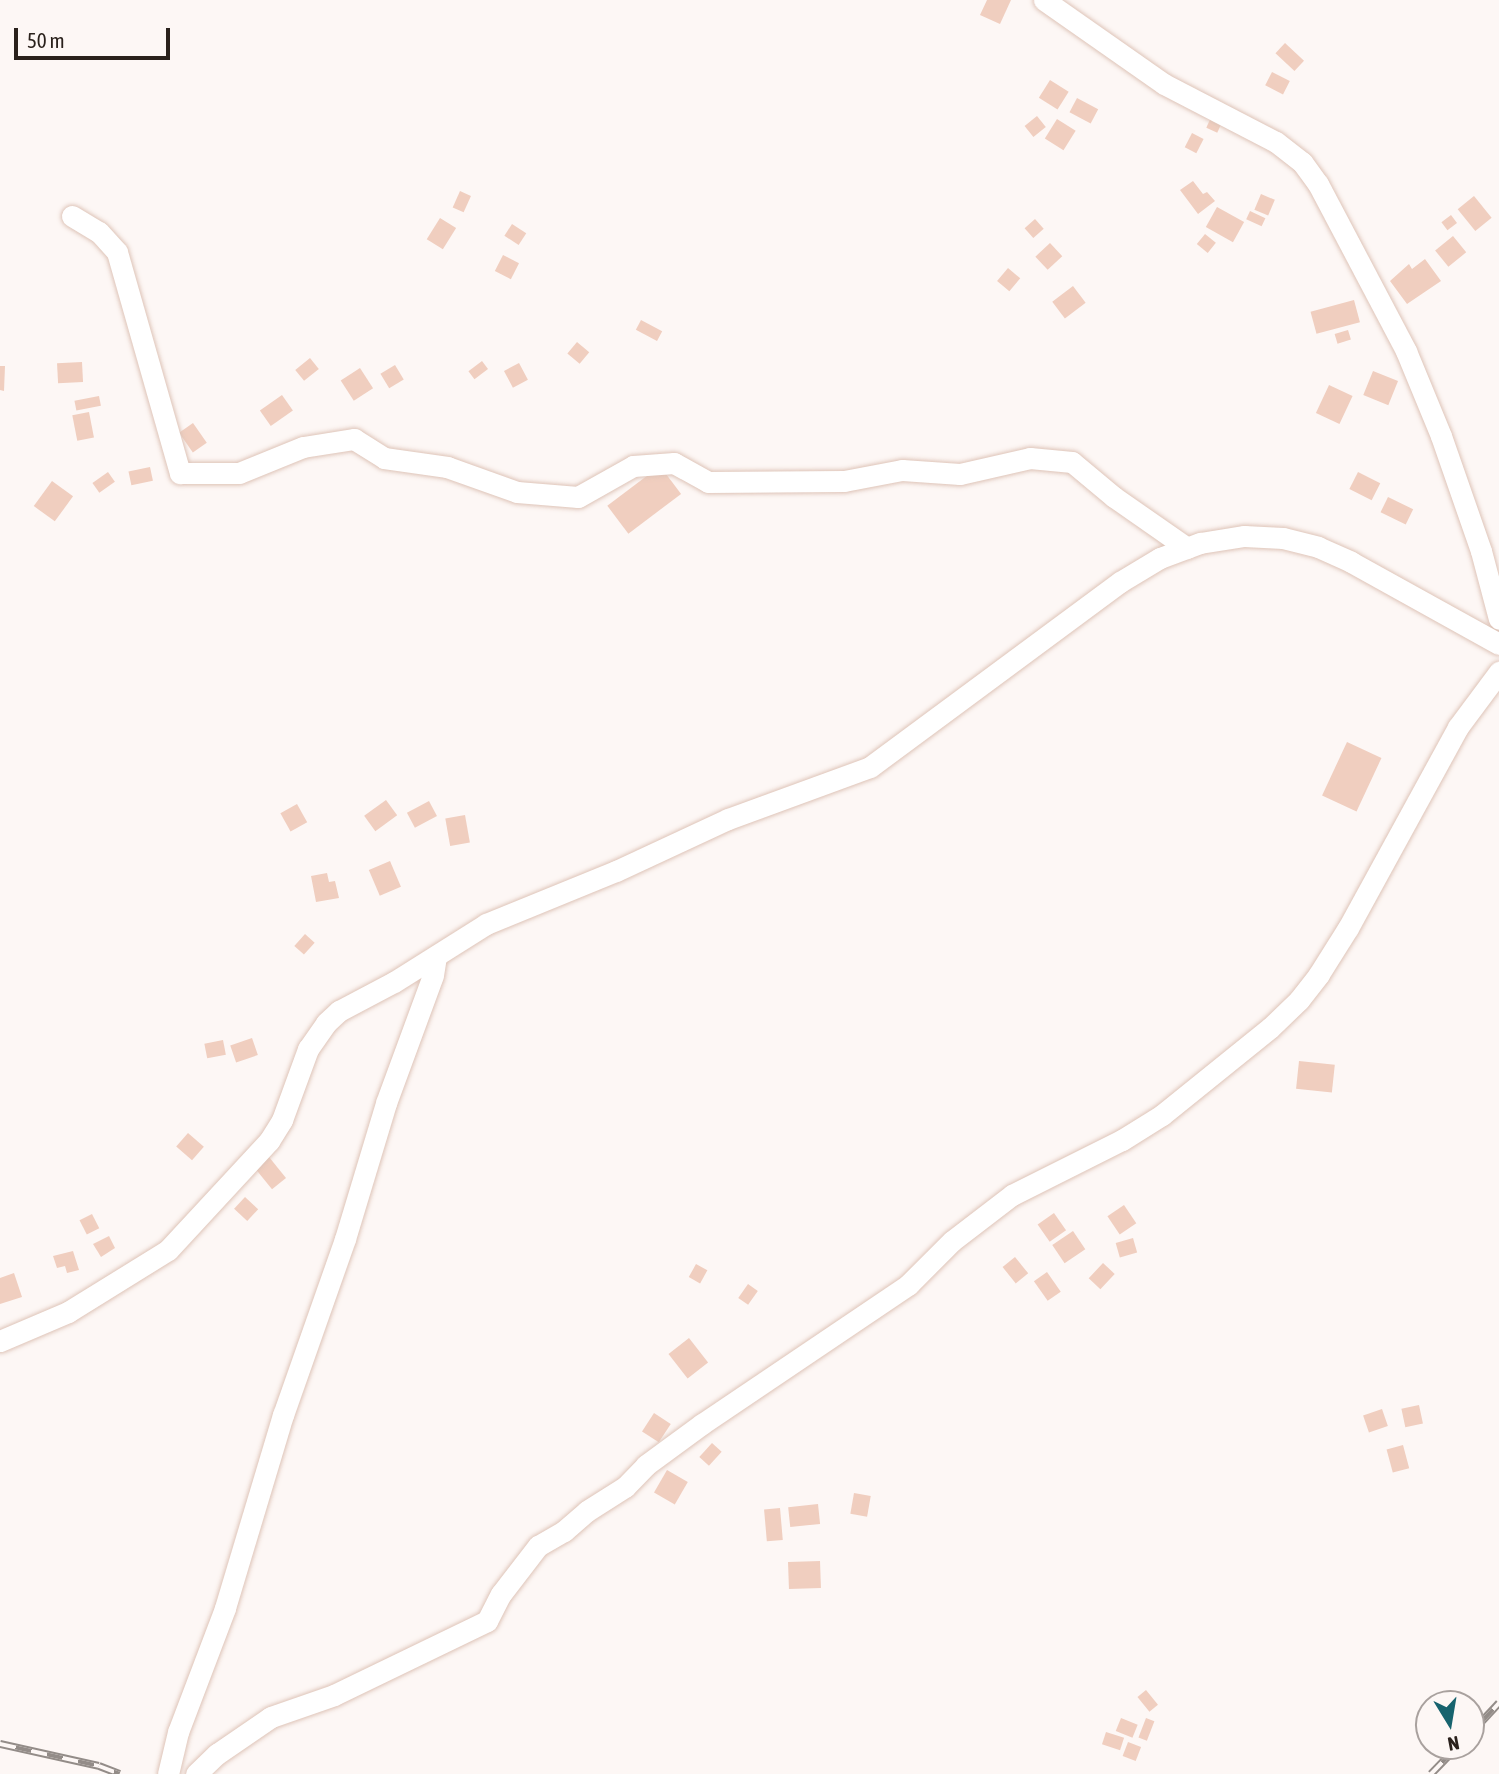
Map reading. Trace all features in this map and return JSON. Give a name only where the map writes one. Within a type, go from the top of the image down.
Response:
[{"type":"street","points":[[1044,0],[1164,84],[1276,142],[1302,162],[1373,284],[1406,351],[1441,436],[1481,551],[1499,619]]},
{"type":"street","points":[[72,216],[99,232],[117,252],[180,473],[239,473],[303,447],[354,439],[384,458],[447,467],[517,492],[578,497],[633,466],[674,463],[708,482],[844,481],[902,470],[961,474],[1030,458],[1072,462],[1114,497],[1187,548]]},
{"type":"street","points":[[0,1341],[68,1312],[169,1250],[269,1141],[282,1120],[308,1049],[326,1023],[358,999],[394,982],[486,924],[616,871],[728,819],[870,767],[1120,582],[1160,558],[1187,548],[1244,536],[1283,538],[1318,547],[1499,644]]},
{"type":"street","points":[[195,1774],[217,1754],[271,1717],[334,1695],[356,1682],[388,1671],[486,1621],[501,1594],[538,1546],[564,1531],[587,1511],[625,1487],[646,1465],[713,1416],[908,1285],[952,1241],[1012,1195],[1122,1140],[1152,1121],[1270,1028],[1299,1000],[1318,974],[1354,916],[1458,727],[1499,672]]},
{"type":"street","points":[[168,1774],[178,1732],[225,1608],[283,1415],[345,1239],[386,1103],[433,975],[436,956]]},
{"type":"building","points":[[987,0],[1011,0],[1000,24],[980,15]]},
{"type":"building","points":[[1285,43],[1304,61],[1294,71],[1275,53]]},
{"type":"building","points":[[1272,72],[1290,81],[1283,94],[1265,85]]},
{"type":"building","points":[[1050,80],[1069,92],[1058,109],[1039,98]]},
{"type":"building","points":[[1077,98],[1098,109],[1091,123],[1069,112]]},
{"type":"building","points":[[1212,115],[1223,120],[1217,133],[1206,128]]},
{"type":"building","points":[[1037,116],[1046,127],[1033,137],[1025,126]]},
{"type":"building","points":[[1057,119],[1076,131],[1063,150],[1045,139]]},
{"type":"building","points":[[1192,133],[1204,139],[1196,153],[1185,147]]},
{"type":"building","points":[[1193,181],[1203,194],[1207,192],[1215,201],[1198,214],[1180,190]]},
{"type":"building","points":[[460,191],[471,196],[464,212],[453,207]]},
{"type":"building","points":[[1261,194],[1275,200],[1268,216],[1254,210]]},
{"type":"building","points":[[1474,196],[1492,218],[1475,231],[1458,209]]},
{"type":"building","points":[[1217,207],[1244,222],[1233,242],[1206,227]]},
{"type":"building","points":[[1250,211],[1265,218],[1262,226],[1246,219]]},
{"type":"building","points":[[1451,215],[1457,223],[1447,230],[1441,222]]},
{"type":"building","points":[[440,218],[456,228],[443,249],[427,239]]},
{"type":"building","points":[[1035,219],[1044,229],[1033,238],[1025,228]]},
{"type":"building","points":[[512,224],[526,233],[519,245],[504,236]]},
{"type":"building","points":[[1205,234],[1216,243],[1208,253],[1197,244]]},
{"type":"building","points":[[1453,236],[1466,252],[1448,267],[1435,250]]},
{"type":"building","points":[[1050,243],[1062,256],[1048,270],[1035,257]]},
{"type":"building","points":[[503,255],[519,263],[511,279],[495,271]]},
{"type":"building","points":[[1425,259],[1441,281],[1407,304],[1390,281],[1409,264],[1412,269]]},
{"type":"building","points":[[1008,268],[1020,278],[1009,291],[997,281]]},
{"type":"building","points":[[1073,286],[1086,303],[1065,318],[1052,302]]},
{"type":"building","points":[[1354,300],[1360,322],[1316,334],[1311,312]]},
{"type":"building","points":[[641,320],[662,331],[657,341],[636,330]]},
{"type":"building","points":[[1348,330],[1351,340],[1338,344],[1335,334]]},
{"type":"building","points":[[577,342],[589,352],[580,364],[567,353]]},
{"type":"building","points":[[310,358],[319,369],[304,381],[295,370]]},
{"type":"building","points":[[482,361],[488,369],[474,379],[468,371]]},
{"type":"building","points":[[82,362],[83,382],[58,383],[57,363]]},
{"type":"building","points":[[519,363],[528,380],[513,388],[504,371]]},
{"type":"building","points":[[395,365],[404,380],[389,388],[380,374]]},
{"type":"building","points":[[0,366],[5,366],[4,391],[0,390]]},
{"type":"building","points":[[360,368],[373,388],[354,401],[341,381]]},
{"type":"building","points":[[1373,371],[1398,381],[1388,405],[1363,395]]},
{"type":"building","points":[[1329,385],[1353,396],[1339,424],[1316,413]]},
{"type":"building","points":[[282,395],[293,411],[271,426],[260,410]]},
{"type":"building","points":[[99,396],[101,406],[76,411],[74,401]]},
{"type":"building","points":[[89,412],[94,438],[77,441],[72,415]]},
{"type":"building","points":[[193,423],[207,443],[193,452],[179,433]]},
{"type":"building","points":[[660,466],[681,494],[628,534],[607,506]]},
{"type":"building","points":[[150,467],[153,481],[131,485],[128,472]]},
{"type":"building","points":[[108,472],[115,482],[99,493],[92,483]]},
{"type":"building","points":[[1358,472],[1380,483],[1372,500],[1349,489]]},
{"type":"building","points":[[52,481],[73,496],[55,521],[34,506]]},
{"type":"building","points":[[1388,497],[1413,509],[1406,525],[1381,512]]},
{"type":"building","points":[[1347,742],[1381,758],[1357,812],[1322,795]]},
{"type":"building","points":[[386,800],[397,815],[375,831],[364,816]]},
{"type":"building","points":[[429,801],[437,816],[415,828],[407,813]]},
{"type":"building","points":[[297,804],[307,822],[291,832],[280,813]]},
{"type":"building","points":[[465,815],[470,843],[450,846],[445,818]]},
{"type":"building","points":[[390,861],[401,887],[380,896],[369,870]]},
{"type":"building","points":[[327,873],[329,882],[335,881],[339,898],[316,902],[311,876]]},
{"type":"building","points":[[305,934],[315,943],[304,955],[294,946]]},
{"type":"building","points":[[252,1038],[258,1055],[236,1063],[230,1045]]},
{"type":"building","points":[[223,1040],[226,1055],[207,1058],[204,1044]]},
{"type":"building","points":[[1299,1061],[1335,1065],[1332,1093],[1296,1089]]},
{"type":"building","points":[[188,1133],[204,1147],[192,1160],[176,1147]]},
{"type":"building","points":[[269,1157],[286,1178],[272,1189],[255,1168]]},
{"type":"building","points":[[245,1197],[258,1209],[247,1221],[234,1209]]},
{"type":"building","points":[[1124,1205],[1136,1223],[1120,1234],[1107,1216]]},
{"type":"building","points":[[1054,1213],[1066,1230],[1050,1242],[1038,1224]]},
{"type":"building","points":[[92,1214],[99,1228],[87,1235],[80,1220]]},
{"type":"building","points":[[1073,1231],[1085,1249],[1065,1263],[1052,1245]]},
{"type":"building","points":[[109,1236],[115,1248],[101,1257],[93,1244]]},
{"type":"building","points":[[1133,1238],[1137,1252],[1120,1257],[1116,1243]]},
{"type":"building","points":[[73,1251],[79,1270],[67,1273],[65,1266],[57,1268],[53,1256]]},
{"type":"building","points":[[1015,1257],[1028,1273],[1016,1283],[1003,1267]]},
{"type":"building","points":[[1103,1263],[1115,1274],[1100,1289],[1089,1278]]},
{"type":"building","points":[[696,1264],[707,1270],[700,1283],[689,1277]]},
{"type":"building","points":[[1047,1272],[1061,1292],[1048,1301],[1034,1281]]},
{"type":"building","points":[[14,1273],[22,1297],[0,1304],[0,1278]]},
{"type":"building","points":[[748,1284],[758,1291],[748,1305],[738,1298]]},
{"type":"building","points":[[689,1338],[708,1362],[688,1378],[669,1354]]},
{"type":"building","points":[[1419,1405],[1423,1424],[1405,1427],[1401,1409]]},
{"type":"building","points":[[1382,1409],[1388,1426],[1369,1433],[1363,1416]]},
{"type":"building","points":[[654,1413],[671,1424],[659,1442],[642,1431]]},
{"type":"building","points":[[712,1443],[722,1452],[709,1466],[699,1457]]},
{"type":"building","points":[[1403,1445],[1409,1468],[1393,1473],[1387,1449]]},
{"type":"building","points":[[667,1470],[688,1482],[675,1505],[654,1493]]},
{"type":"building","points":[[854,1493],[871,1496],[867,1517],[850,1514]]},
{"type":"building","points":[[818,1504],[820,1524],[790,1527],[788,1507]]},
{"type":"building","points":[[780,1508],[783,1540],[767,1541],[764,1509]]},
{"type":"building","points":[[820,1561],[821,1588],[789,1589],[788,1562]]},
{"type":"building","points":[[1146,1690],[1158,1705],[1149,1712],[1137,1697]]},
{"type":"building","points":[[1121,1718],[1138,1725],[1132,1738],[1116,1731]]},
{"type":"building","points":[[1146,1718],[1154,1721],[1147,1741],[1138,1738]]},
{"type":"building","points":[[1106,1732],[1124,1738],[1120,1750],[1102,1744]]},
{"type":"building","points":[[1128,1742],[1141,1747],[1136,1761],[1123,1756]]},
{"type":"railway","points":[[1485,1718],[1499,1703]]},
{"type":"railway","points":[[0,1744],[99,1766],[120,1774]]},
{"type":"railway","points":[[1431,1774],[1444,1760]]}]
